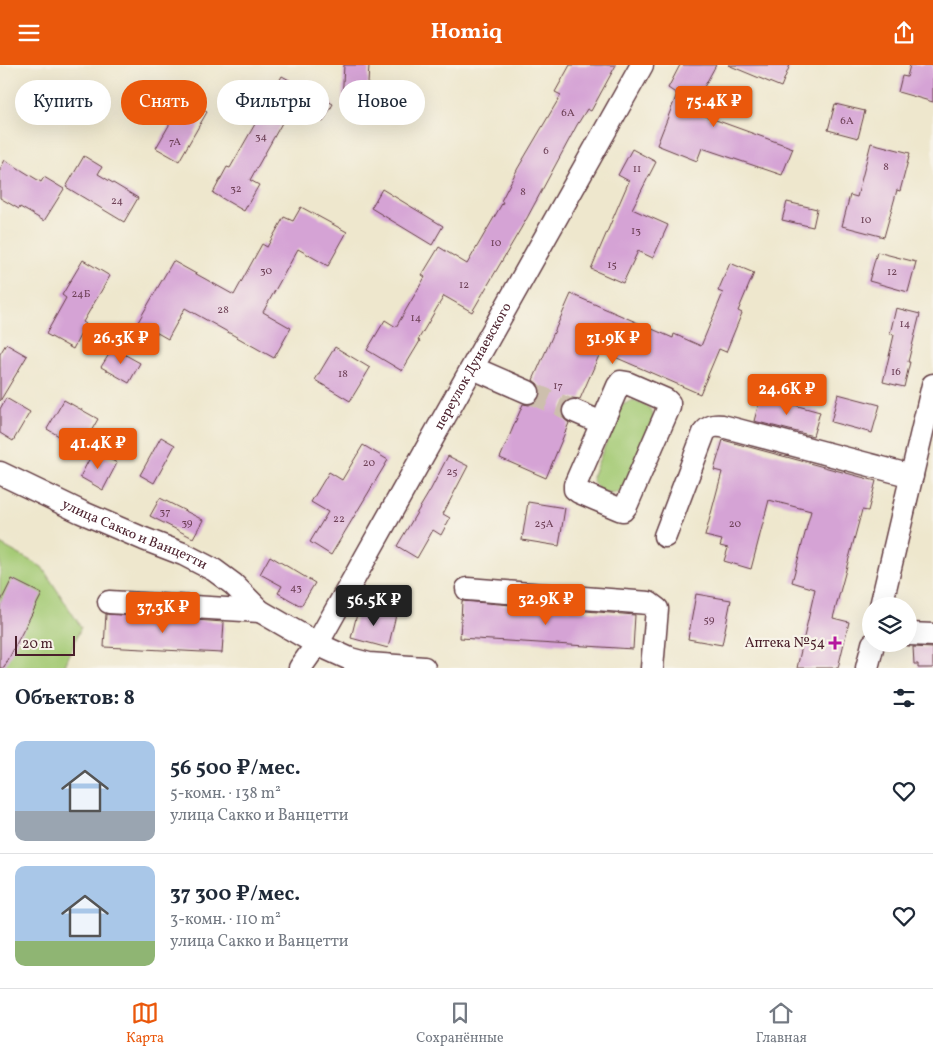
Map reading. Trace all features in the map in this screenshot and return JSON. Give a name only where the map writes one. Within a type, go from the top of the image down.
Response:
[{"type":"street","name":"переулок Дунаевского","points":[[300,668],[317,644],[642,65]]},
{"type":"street","points":[[476,362],[531,386]]},
{"type":"street","points":[[621,382],[666,400],[669,403],[669,407],[623,510],[578,492],[575,489],[575,485],[602,423],[621,382]]},
{"type":"street","points":[[883,597],[933,385]]},
{"type":"street","points":[[574,411],[602,423]]},
{"type":"street","points":[[664,536],[704,433],[714,425],[912,475]]},
{"type":"street","name":"улица Сакко и Ванцетти","points":[[0,473],[81,512],[183,554],[214,570],[233,584],[260,611],[317,644],[350,659],[369,664],[424,668]]},
{"type":"street","points":[[467,589],[650,603],[656,609],[652,668]]},
{"type":"street","points":[[109,602],[260,611]]},
{"type":"street","points":[[917,635],[933,635]]},
{"type":"street","points":[[867,668],[870,652]]},
{"type":"green space","points":[[635,401],[647,407],[654,418],[623,490],[613,493],[603,492],[596,486],[592,477],[622,405]]},
{"type":"green space","points":[[0,544],[42,567],[81,627],[64,668],[0,668]]},
{"type":"building","points":[[344,65],[369,65],[368,80],[343,80]]},
{"type":"building","points":[[570,65],[616,65],[591,111],[587,109],[577,125],[527,218],[472,312],[444,296],[402,371],[367,350],[385,320],[396,327],[425,277],[422,275],[439,247],[467,264],[503,202],[501,201],[518,168],[561,95],[555,92]]},
{"type":"building","points":[[680,65],[716,65],[691,111],[793,148],[782,175],[702,148],[697,161],[657,145],[677,94],[668,88]]},
{"type":"building","points":[[728,65],[790,65],[781,87]]},
{"type":"building","points":[[910,65],[933,65],[933,102],[898,92],[902,76],[907,77]]},
{"type":"building","points":[[282,76],[289,80],[280,80]]},
{"type":"building","points":[[329,102],[333,104],[329,111]]},
{"type":"building","points":[[835,104],[865,111],[858,138],[828,130]]},
{"type":"building","points":[[169,125],[200,125],[179,161],[156,148]]},
{"type":"building","points":[[254,125],[281,125],[250,180],[259,185],[244,211],[213,193],[227,167],[230,168]]},
{"type":"building","points":[[871,143],[910,153],[900,191],[897,190],[884,237],[842,226],[850,195],[857,197]]},
{"type":"building","points":[[632,149],[656,162],[632,209],[668,225],[653,258],[638,251],[623,283],[591,269],[629,181],[618,175]]},
{"type":"building","points":[[84,156],[102,167],[98,174],[138,198],[124,222],[66,187]]},
{"type":"building","points":[[5,160],[41,182],[44,177],[64,189],[44,221],[0,198],[0,169]]},
{"type":"building","points":[[382,189],[443,226],[432,245],[371,208]]},
{"type":"building","points":[[787,202],[817,209],[813,227],[782,220]]},
{"type":"building","points":[[301,207],[347,232],[328,266],[298,249],[263,312],[291,328],[274,358],[185,308],[168,339],[138,322],[173,261],[234,295],[262,244],[267,247],[284,217],[293,221]]},
{"type":"building","points":[[877,252],[916,262],[908,292],[869,281]]},
{"type":"building","points":[[83,260],[110,276],[83,322],[86,324],[73,349],[46,334],[66,298],[62,295]]},
{"type":"building","points":[[730,263],[754,273],[738,311],[742,313],[726,352],[719,349],[700,394],[601,351],[580,399],[572,398],[562,406],[561,413],[563,418],[569,423],[546,478],[500,458],[523,404],[535,403],[540,397],[539,385],[533,380],[571,294],[673,338],[674,334],[701,346],[723,293],[718,291]]},
{"type":"building","points":[[896,308],[920,314],[904,387],[883,382],[894,335],[890,334]]},
{"type":"building","points":[[6,344],[27,356],[0,401],[0,354]]},
{"type":"building","points":[[335,347],[370,368],[350,401],[315,380]]},
{"type":"building","points":[[113,348],[140,363],[129,383],[101,367]]},
{"type":"building","points":[[838,394],[880,405],[872,433],[831,422]]},
{"type":"building","points":[[761,396],[820,412],[813,436],[754,421]]},
{"type":"building","points":[[6,398],[30,412],[13,441],[0,433],[0,409]]},
{"type":"building","points":[[64,400],[98,419],[81,449],[47,429]]},
{"type":"building","points":[[161,437],[175,445],[154,483],[140,475]]},
{"type":"building","points":[[723,440],[876,481],[868,511],[862,510],[833,618],[849,622],[838,668],[797,668],[815,589],[792,582],[811,511],[769,500],[751,569],[724,561],[728,548],[720,546],[722,540],[705,536],[722,472],[714,470]]},
{"type":"building","points":[[363,445],[388,460],[331,555],[310,542],[328,512],[311,502],[329,472],[342,480]]},
{"type":"building","points":[[94,450],[117,463],[103,490],[80,477]]},
{"type":"building","points":[[448,456],[468,466],[443,514],[450,518],[441,535],[433,530],[417,558],[397,546]]},
{"type":"building","points":[[160,498],[203,520],[193,538],[150,516]]},
{"type":"building","points":[[528,502],[565,508],[559,546],[522,540]]},
{"type":"building","points":[[270,556],[315,583],[301,606],[278,593],[282,586],[260,574]]},
{"type":"building","points":[[12,579],[42,594],[4,668],[0,668],[0,603]]},
{"type":"building","points":[[696,594],[731,600],[722,645],[688,639]]},
{"type":"building","points":[[462,601],[635,615],[633,649],[460,638]]},
{"type":"building","points":[[359,606],[396,615],[388,648],[351,638]]},
{"type":"building","points":[[106,614],[224,622],[222,653],[104,647]]},
{"type":"building","points":[[917,647],[933,648],[933,668],[918,668],[918,664],[914,664],[913,652],[917,652]]},
{"type":"tunnel","points":[[528,392],[574,411]]},
{"type":"place","name":"Аптека №54","points":[[835,643]]}]
